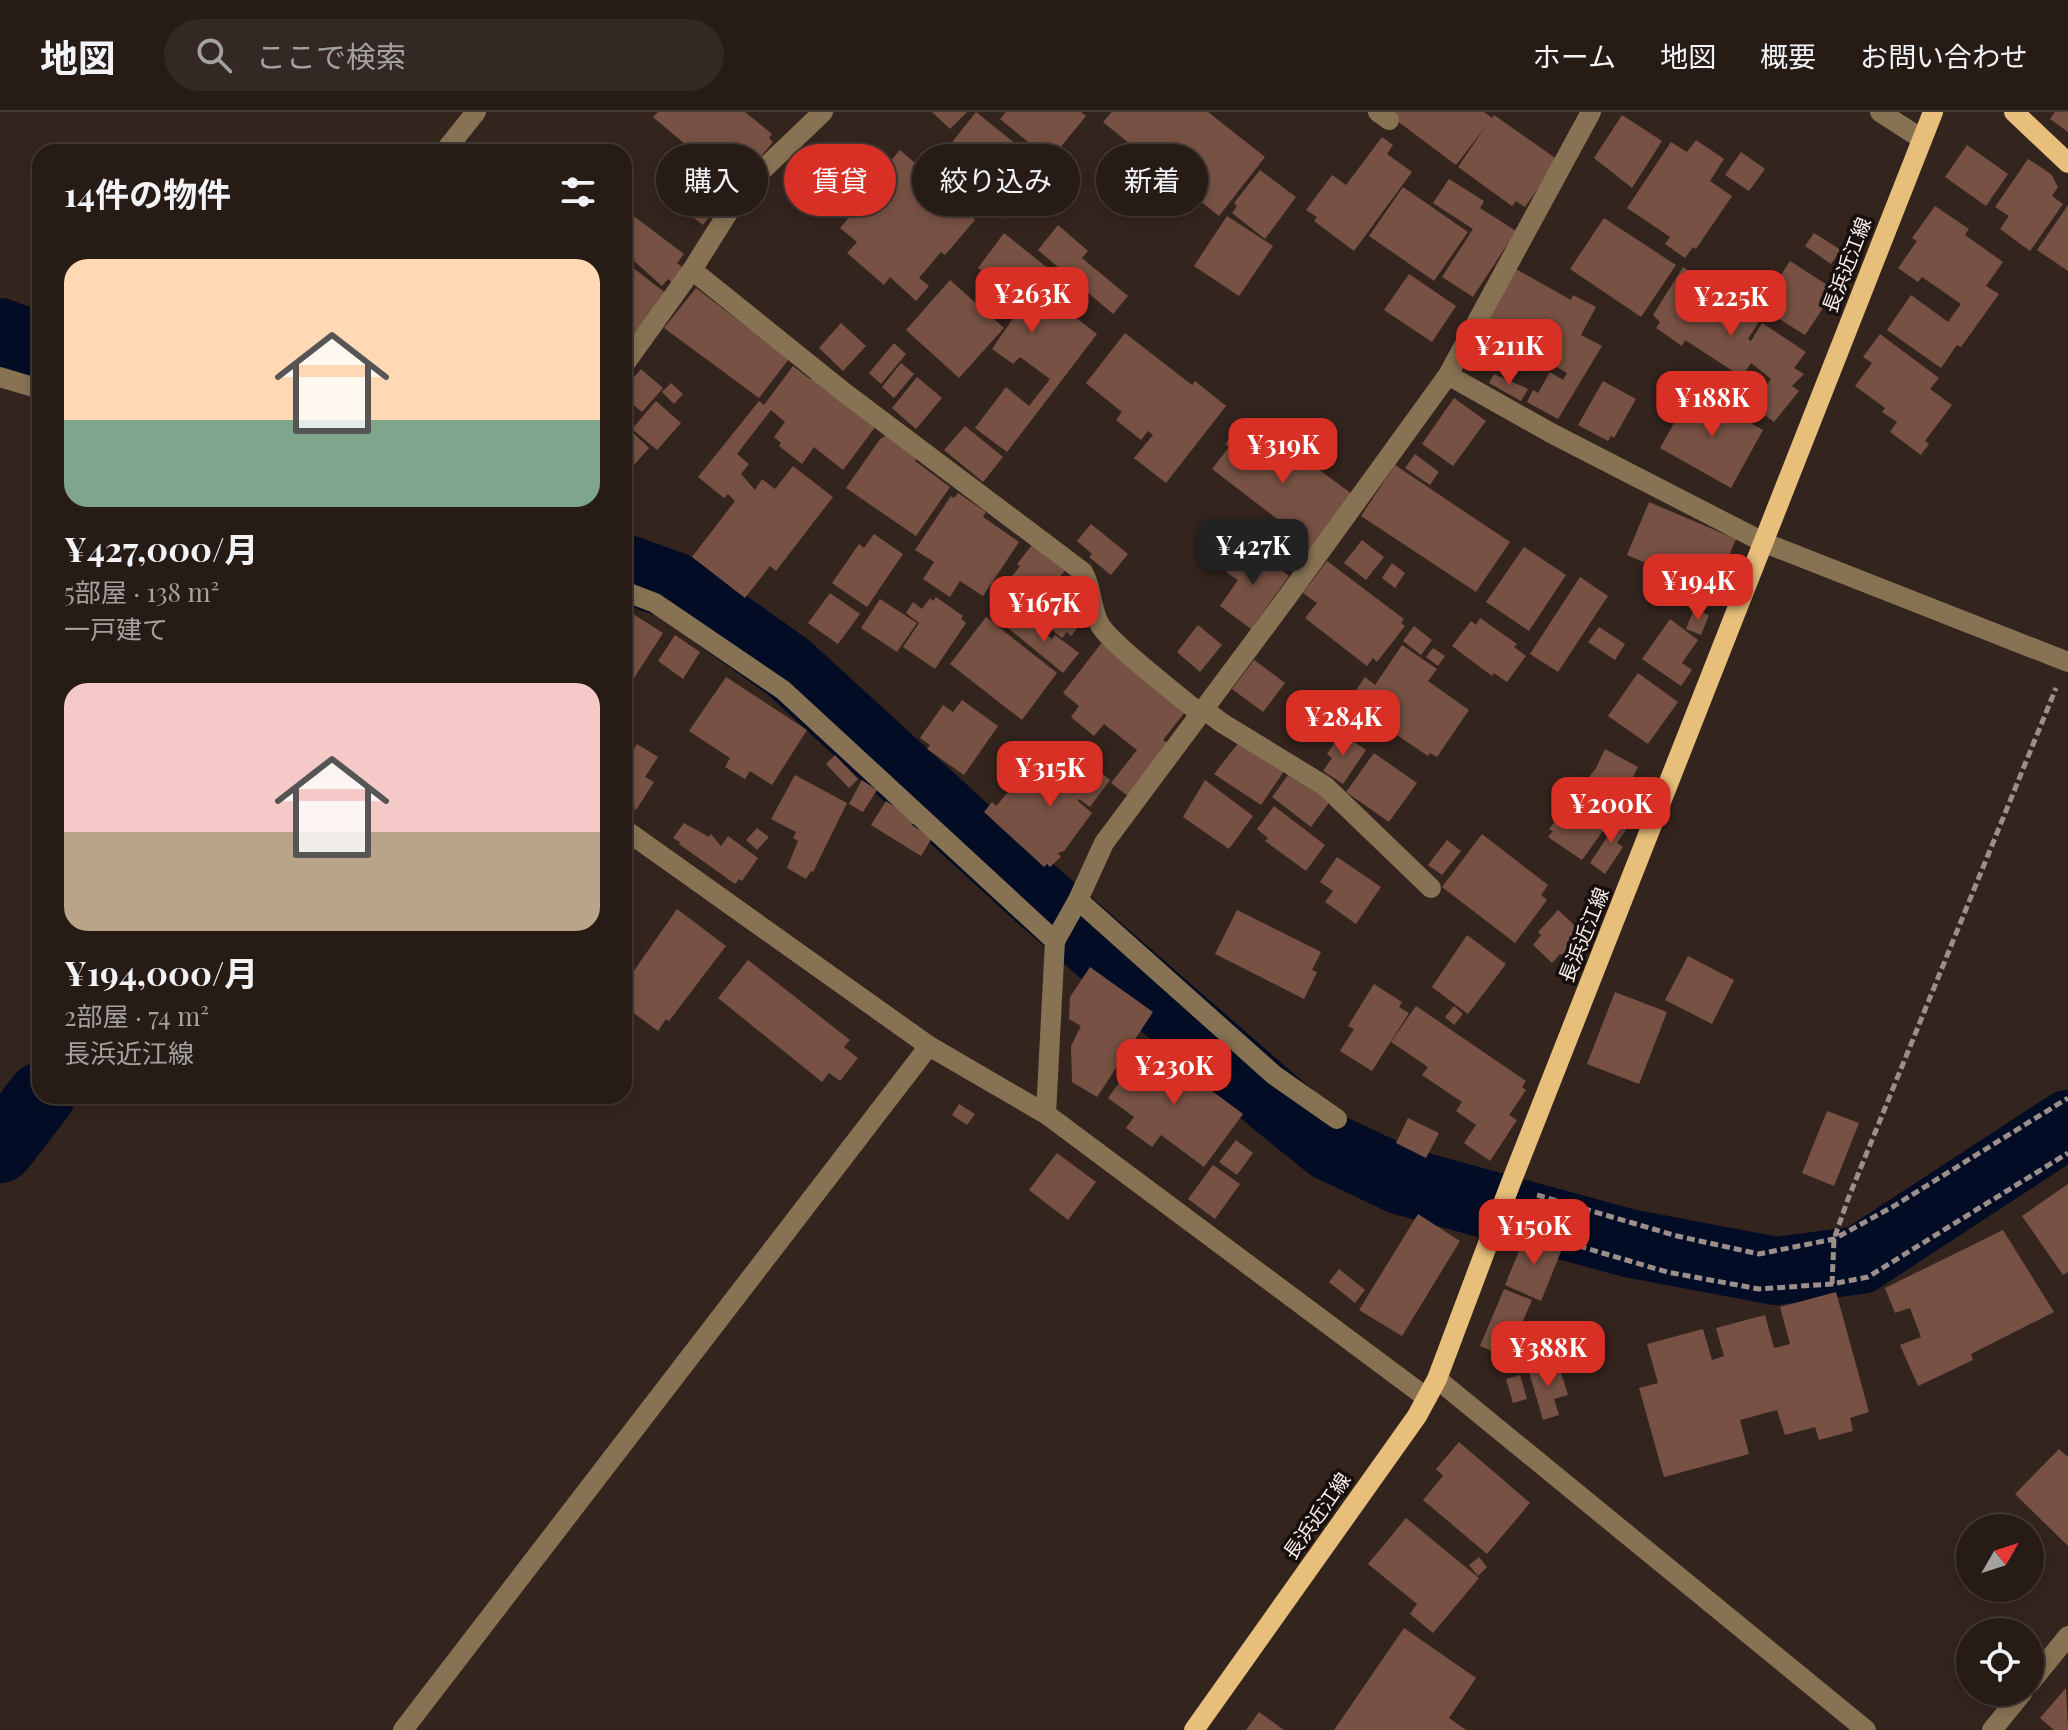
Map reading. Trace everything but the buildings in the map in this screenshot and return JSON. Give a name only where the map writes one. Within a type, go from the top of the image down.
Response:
[{"type":"main road","name":"長浜近江線","points":[[1194,1730],[1427,1398],[1437,1379],[1510,1185],[1933,112]]},
{"type":"main road","points":[[2014,112],[2068,163]]},
{"type":"street","points":[[450,144],[476,112]]},
{"type":"street","points":[[632,354],[692,270],[738,197],[823,112]]},
{"type":"street","points":[[1046,1114],[1058,936],[1104,843],[1448,375],[1591,112]]},
{"type":"street","points":[[1880,112],[1922,139]]},
{"type":"street","points":[[692,270],[845,393],[1083,572],[1091,585],[1090,597],[1102,629],[1200,710],[1325,786],[1431,888]]},
{"type":"street","points":[[1448,375],[1551,433],[1765,543],[2067,662]]},
{"type":"street","points":[[0,377],[32,387]]},
{"type":"street","points":[[632,594],[655,603],[783,690],[1058,936]]},
{"type":"street","points":[[632,835],[929,1046],[1046,1114],[1427,1398]]},
{"type":"street","points":[[1077,903],[1274,1075],[1337,1119]]},
{"type":"street","points":[[403,1730],[929,1046]]},
{"type":"street","points":[[1437,1379],[1866,1730]]},
{"type":"street","points":[[2044,1666],[2068,1636]]},
{"type":"street","points":[[1992,1730],[2012,1706]]},
{"type":"path","points":[[1832,1282],[1834,1241],[2067,662]]},
{"type":"path","points":[[1510,1185],[1581,1210],[1759,1254],[1834,1241],[2068,1098]]},
{"type":"path","points":[[1496,1222],[1667,1272],[1759,1289],[1832,1282],[1868,1277],[2068,1153]]},
{"type":"waterway","points":[[0,332],[32,344]]},
{"type":"waterway","points":[[632,571],[674,586],[788,667],[1037,895],[1279,1106],[1330,1147],[1402,1181],[1628,1243],[1776,1271],[1860,1260],[2068,1124]]},
{"type":"waterway","points":[[0,1149],[35,1104]]}]
